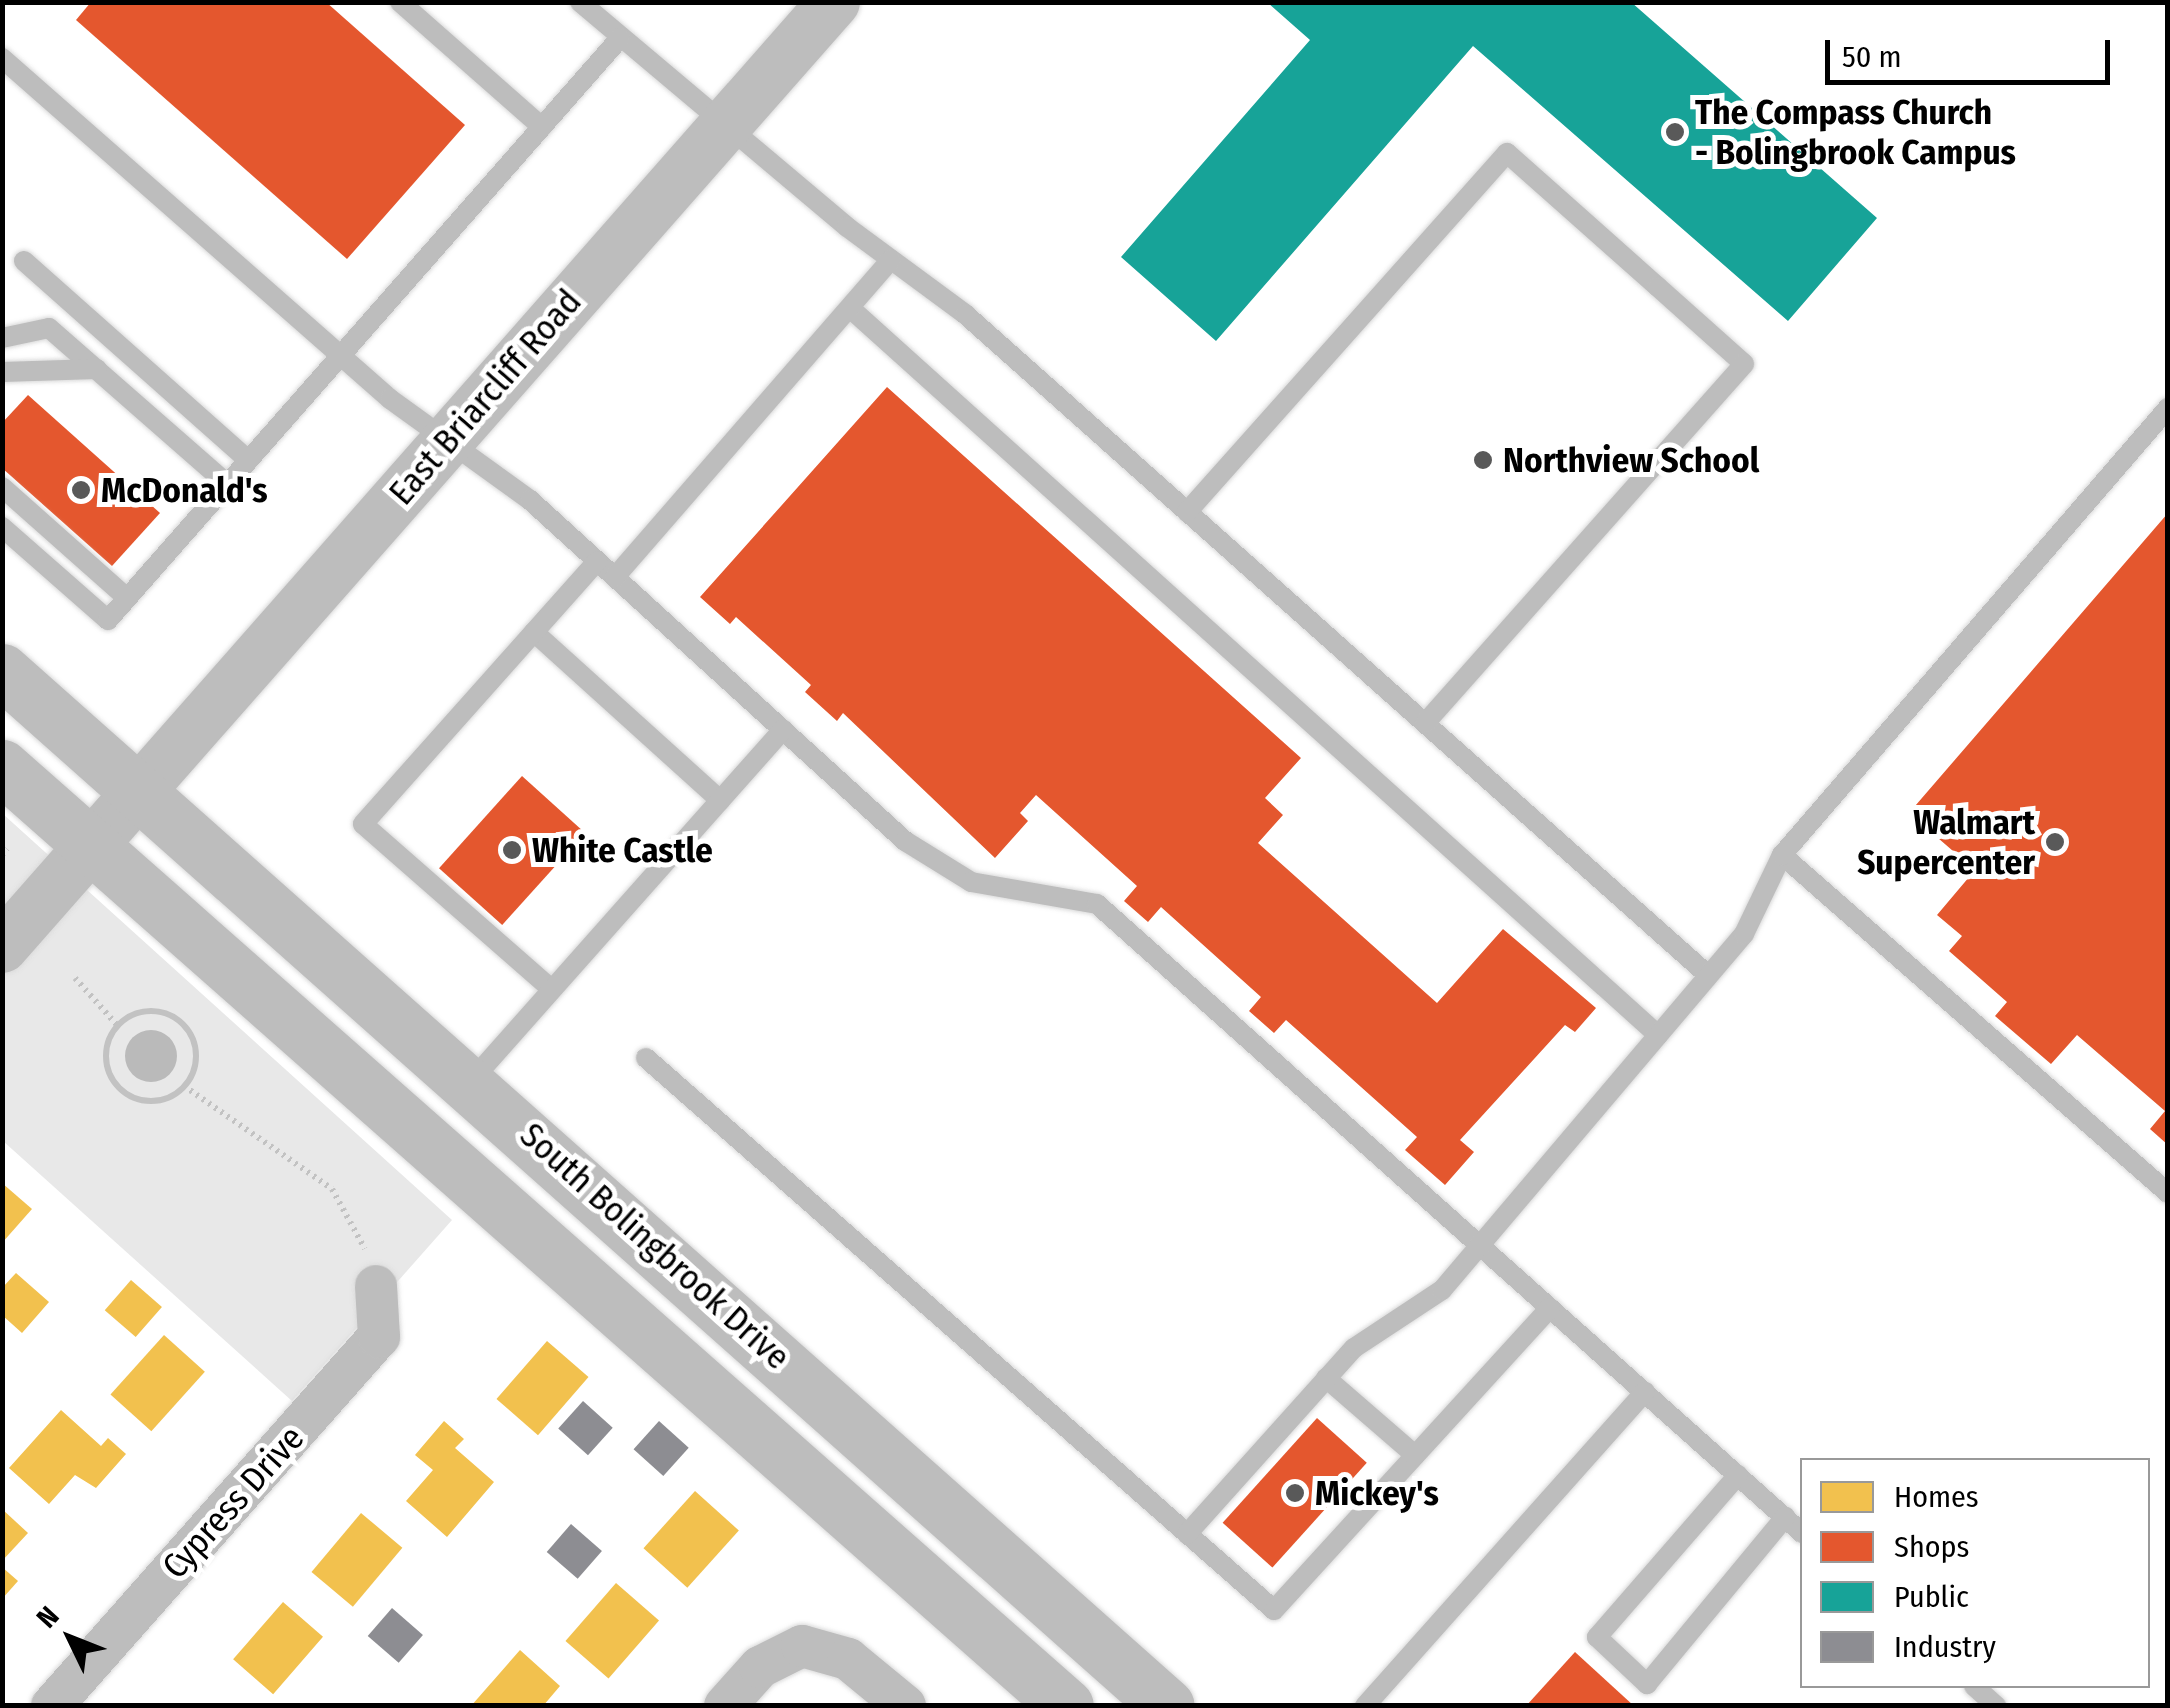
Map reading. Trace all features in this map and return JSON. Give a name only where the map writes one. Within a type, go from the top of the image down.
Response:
[{"type":"main road","name":"South Bolingbrook Drive","points":[[2,672],[471,1082],[1168,1706]]},
{"type":"main road","name":"South Bolingbrook Drive","points":[[2,767],[1066,1706]]},
{"type":"street","name":"East Briarcliff Road","points":[[2,947],[834,2]]},
{"type":"street","name":"Cypress Drive","points":[[52,1706],[379,1337],[376,1286]]},
{"type":"street","points":[[725,1706],[760,1667],[802,1646],[848,1659],[906,1706]]},
{"type":"lane","points":[[400,2],[542,128]]},
{"type":"lane","points":[[580,2],[728,122],[1188,512],[1708,975]]},
{"type":"lane","points":[[2,527],[108,620],[620,38]]},
{"type":"lane","points":[[2,58],[341,356],[598,561],[905,841],[971,882],[1097,904],[1800,1531]]},
{"type":"lane","points":[[1188,512],[1507,153],[1744,364],[1424,723]]},
{"type":"lane","points":[[615,577],[891,260]]},
{"type":"lane","points":[[24,262],[248,460]]},
{"type":"lane","points":[[850,308],[1658,1034]]},
{"type":"lane","points":[[2,338],[49,328],[227,484]]},
{"type":"lane","points":[[2,372],[97,368]]},
{"type":"lane","points":[[1187,1534],[1354,1348],[1442,1290],[1744,934],[1782,855],[2168,408]]},
{"type":"lane","points":[[2,487],[127,598]]},
{"type":"lane","points":[[549,987],[362,824],[598,561]]},
{"type":"lane","points":[[534,632],[720,800]]},
{"type":"lane","points":[[471,1082],[549,987],[783,730]]},
{"type":"lane","points":[[1782,855],[2168,1193]]},
{"type":"lane","points":[[646,1058],[1274,1610],[1550,1308]]},
{"type":"lane","points":[[1326,1378],[1415,1455]]},
{"type":"lane","points":[[1365,1706],[1645,1392]]},
{"type":"lane","points":[[1738,1475],[1597,1637],[1647,1684],[1785,1518]]},
{"type":"lane","points":[[1976,1688],[1996,1706]]},
{"type":"path","points":[[75,978],[117,1025]]},
{"type":"path","points":[[148,1010],[182,1022],[196,1054],[184,1086],[153,1101],[120,1089],[106,1058],[117,1025],[148,1010]]},
{"type":"path","points":[[184,1086],[332,1190],[356,1220],[376,1286]]},
{"type":"shaded area","points":[[3,814],[452,1220],[292,1401],[3,1141]]},
{"type":"shaded area","points":[[151,1030],[170,1037],[177,1056],[170,1075],[151,1082],[132,1075],[125,1056],[132,1037]]},
{"type":"building: Homes","points":[[2,1183],[32,1209],[2,1243]]},
{"type":"building: Homes","points":[[16,1273],[49,1302],[22,1333],[2,1315],[2,1288]]},
{"type":"building: Homes","points":[[131,1280],[162,1307],[136,1337],[105,1310]]},
{"type":"building: Homes","points":[[164,1335],[205,1372],[151,1431],[110,1394]]},
{"type":"building: Homes","points":[[547,1341],[589,1377],[538,1435],[496,1399]]},
{"type":"building: Homes","points":[[61,1410],[101,1446],[108,1438],[126,1454],[96,1488],[75,1475],[49,1504],[9,1468]]},
{"type":"building: Homes","points":[[444,1421],[464,1439],[455,1448],[494,1482],[447,1537],[406,1501],[433,1470],[415,1455]]},
{"type":"building: Homes","points":[[695,1491],[739,1530],[687,1588],[643,1548]]},
{"type":"building: Homes","points":[[2,1509],[28,1533],[2,1561]]},
{"type":"building: Homes","points":[[361,1513],[402,1548],[353,1607],[312,1572]]},
{"type":"building: Homes","points":[[2,1567],[18,1581],[2,1599]]},
{"type":"building: Homes","points":[[616,1583],[659,1620],[609,1679],[565,1641]]},
{"type":"building: Homes","points":[[283,1602],[323,1637],[273,1694],[233,1659]]},
{"type":"building: Homes","points":[[520,1650],[560,1686],[543,1706],[471,1706]]},
{"type":"building: Shops","points":[[91,2],[326,2],[465,125],[347,259],[76,20]]},
{"type":"building: Shops","points":[[887,387],[1301,758],[1265,798],[1283,815],[1258,843],[1437,1003],[1503,929],[1596,1008],[1575,1032],[1565,1025],[1460,1140],[1474,1152],[1445,1185],[1405,1150],[1417,1137],[1286,1020],[1274,1033],[1249,1011],[1261,997],[1161,907],[1148,922],[1124,901],[1137,886],[1036,795],[1020,813],[1028,821],[995,858],[843,713],[837,721],[805,692],[811,685],[736,617],[730,624],[700,597]]},
{"type":"building: Shops","name":"McDonald's","points":[[28,395],[160,513],[112,566],[2,468],[2,423]]},
{"type":"building: Shops","name":"Walmart Supercenter","points":[[2168,513],[2168,1145],[2150,1129],[2165,1111],[2077,1035],[2051,1064],[1995,1016],[2007,1002],[1949,951],[1962,936],[1937,915],[1975,870],[1909,813]]},
{"type":"building: Shops","name":"White Castle","points":[[522,776],[585,833],[502,925],[439,868]]},
{"type":"building: Shops","name":"Mickey's","points":[[1317,1418],[1367,1463],[1272,1568],[1223,1523]]},
{"type":"building: Shops","points":[[1575,1652],[1634,1706],[1526,1706]]},
{"type":"building: Public","name":"The Compass Church - Bolingbrook Campus","points":[[1267,2],[1631,2],[1877,218],[1788,321],[1473,46],[1216,341],[1121,257],[1310,40]]},
{"type":"building: Industry","points":[[583,1401],[613,1428],[588,1455],[558,1428]]},
{"type":"building: Industry","points":[[659,1421],[689,1448],[663,1476],[634,1449]]},
{"type":"building: Industry","points":[[571,1524],[602,1551],[578,1579],[547,1552]]},
{"type":"building: Industry","points":[[392,1608],[423,1635],[399,1663],[368,1636]]},
{"type":"place","name":"The Compass Church - Bolingbrook Campus","points":[[1675,132]]},
{"type":"place","name":"Northview School","points":[[1483,460]]},
{"type":"place","name":"McDonald's","points":[[81,490]]},
{"type":"place","name":"Walmart Supercenter","points":[[2055,842]]},
{"type":"place","name":"White Castle","points":[[512,850]]},
{"type":"place","name":"Mickey's","points":[[1295,1493]]}]
